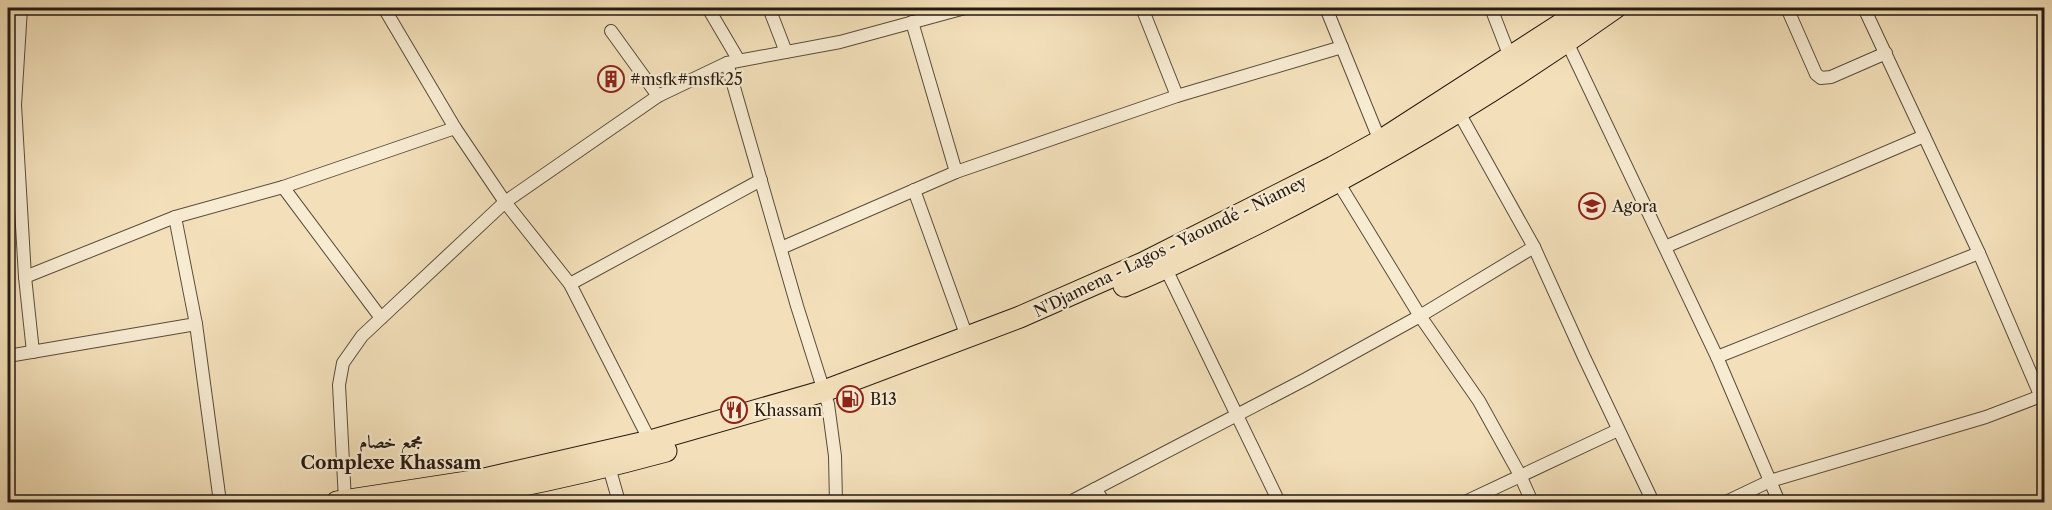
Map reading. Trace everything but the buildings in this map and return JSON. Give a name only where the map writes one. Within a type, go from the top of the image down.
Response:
[{"type":"highway","name":"N'Djamena - Lagos - Yaoundé - Niamey","points":[[341,502],[480,480],[826,397],[1020,317],[1153,258],[1334,167],[1380,141],[1586,8]]},
{"type":"highway","name":"N'Djamena - Lagos - Yaoundé - Niamey","points":[[432,502],[482,494],[609,467],[973,350],[1166,269],[1338,182],[1458,111],[1567,42],[1615,8]]},
{"type":"street","points":[[21,8],[11,106],[33,352]]},
{"type":"street","points":[[384,8],[454,128],[505,202],[570,284],[650,441]]},
{"type":"street","points":[[708,8],[732,61],[761,180],[826,397],[835,456],[836,502]]},
{"type":"street","points":[[341,502],[339,385],[343,363],[362,336],[505,202],[658,96],[732,61],[840,42],[938,12],[965,8]]},
{"type":"street","points":[[1142,8],[1177,96]]},
{"type":"street","points":[[1326,8],[1380,141]]},
{"type":"street","points":[[1491,8],[1510,57]]},
{"type":"street","points":[[1787,8],[1816,74],[1821,78],[1886,53]]},
{"type":"street","points":[[1726,502],[1770,481],[2043,400],[1979,253],[1864,8]]},
{"type":"street","points":[[771,9],[786,52]]},
{"type":"street","points":[[912,21],[956,172]]},
{"type":"street","points":[[611,31],[658,96]]},
{"type":"street","points":[[1567,42],[1717,357],[1779,502]]},
{"type":"street","points":[[781,248],[956,172],[1177,96],[1342,47]]},
{"type":"street","points":[[1458,111],[1534,247],[1653,502]]},
{"type":"street","points":[[25,277],[175,217],[283,187],[454,128]]},
{"type":"street","points":[[1665,247],[1924,136]]},
{"type":"street","points":[[570,284],[761,180]]},
{"type":"street","points":[[1338,182],[1420,316],[1479,401],[1520,475],[1532,502]]},
{"type":"street","points":[[283,187],[381,318]]},
{"type":"street","points":[[914,190],[968,337]]},
{"type":"street","points":[[175,217],[196,324],[220,502]]},
{"type":"street","points":[[1070,502],[1237,416],[1420,316],[1534,247]]},
{"type":"street","points":[[1717,357],[1979,253]]},
{"type":"street","points":[[1166,269],[1279,502]]},
{"type":"street","points":[[8,356],[196,324]]},
{"type":"street","points":[[1466,502],[1618,430]]},
{"type":"street","points":[[609,467],[619,502]]},
{"type":"street","points":[[1095,489],[1104,502]]},
{"type":"place","name":"#msfk#msfk25","points":[[611,79]]},
{"type":"place","name":"Agora","points":[[1592,206]]},
{"type":"place","name":"B13","points":[[850,399]]},
{"type":"place","name":"Khassam","points":[[734,410]]},
{"type":"district","name":"مجمع خصام Complexe Khassam","points":[[391,452]]}]
